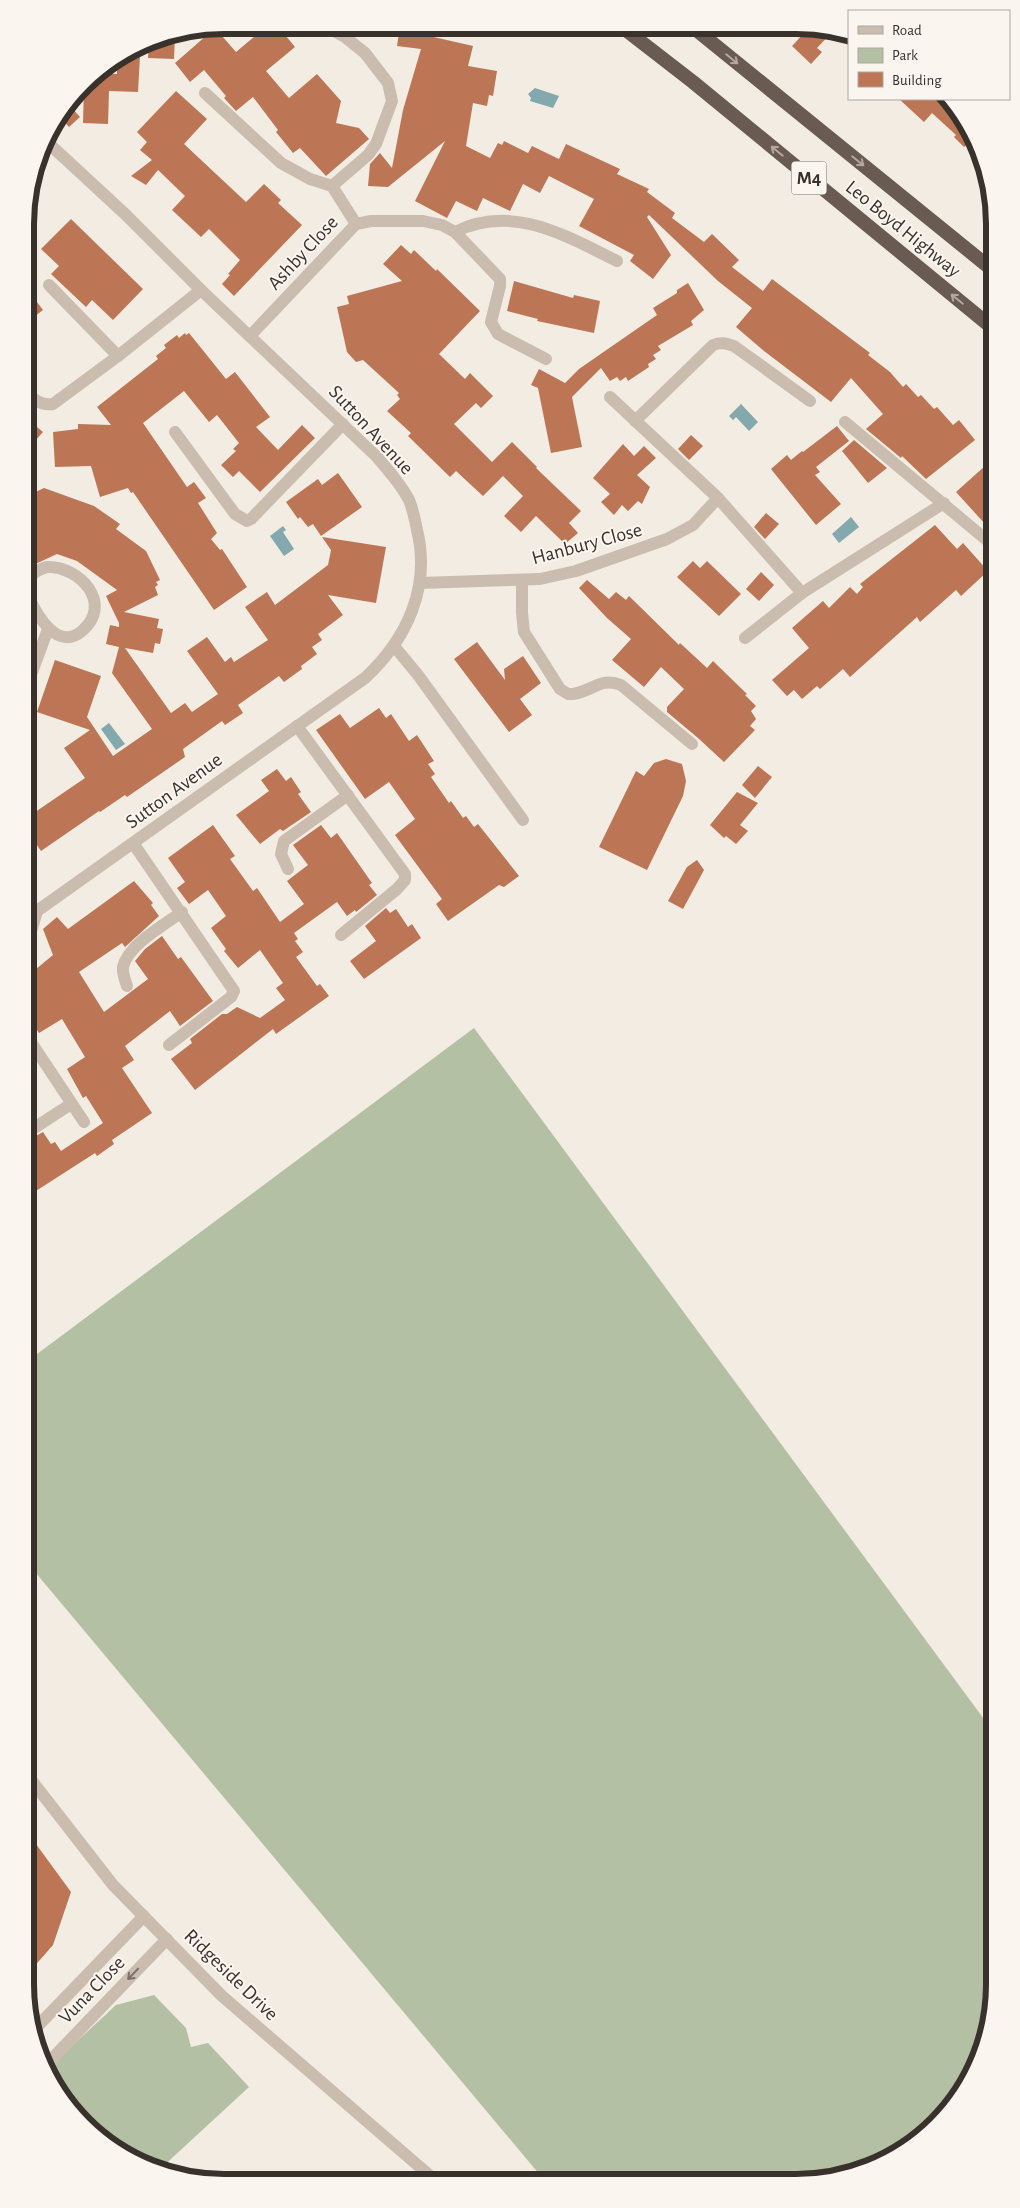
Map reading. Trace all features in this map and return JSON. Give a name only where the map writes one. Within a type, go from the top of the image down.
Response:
[{"type":"highway","points":[[624,34],[693,82]]},
{"type":"highway","name":"Leo Boyd Highway","points":[[630,34],[693,82],[986,323]]},
{"type":"highway","name":"Leo Boyd Highway","points":[[701,34],[986,265]]},
{"type":"street","points":[[332,186],[368,155],[376,144],[392,101],[388,83],[365,53],[340,34]]},
{"type":"street","points":[[205,93],[281,163],[310,180],[332,186],[356,224]]},
{"type":"street","name":"Sutton Avenue","points":[[37,911],[365,678],[394,646],[411,616],[420,583],[422,561],[420,538],[409,500],[394,476],[343,424],[201,290],[125,214],[50,146]]},
{"type":"street","name":"Ashby Close","points":[[250,336],[356,224],[371,221],[423,221],[442,225],[455,232],[500,279],[491,322],[492,328],[498,334],[546,359]]},
{"type":"street","points":[[455,232],[472,223],[492,221],[538,225],[617,261]]},
{"type":"street","points":[[49,285],[118,356]]},
{"type":"street","points":[[34,398],[46,405],[53,404],[118,356],[201,290]]},
{"type":"street","points":[[635,421],[713,344],[725,342],[734,346],[810,401]]},
{"type":"street","points":[[610,397],[718,498],[802,593]]},
{"type":"street","points":[[845,422],[986,539]]},
{"type":"street","points":[[175,432],[235,514],[247,521],[343,424]]},
{"type":"street","name":"Hanbury Close","points":[[420,583],[540,579],[576,571],[667,540],[693,525],[718,498]]},
{"type":"street","points":[[745,638],[802,593],[944,503]]},
{"type":"street","points":[[34,575],[36,572],[47,567],[56,567],[72,572],[87,586],[94,597],[94,608],[89,624],[75,635],[65,637],[48,629],[34,608]]},
{"type":"street","points":[[522,580],[524,632],[560,689],[568,694],[573,694],[602,682],[610,681],[621,685],[692,744]]},
{"type":"street","points":[[34,667],[48,629]]},
{"type":"street","points":[[394,646],[418,675],[523,820]]},
{"type":"street","points":[[297,726],[404,869],[406,878],[397,888],[341,935]]},
{"type":"street","points":[[288,869],[281,854],[284,841],[348,795]]},
{"type":"street","points":[[133,843],[182,912],[234,991],[231,997],[169,1045]]},
{"type":"street","points":[[34,908],[37,911],[34,921]]},
{"type":"street","points":[[126,986],[122,972],[123,966],[134,947],[182,912]]},
{"type":"street","points":[[34,1047],[84,1122]]},
{"type":"street","points":[[34,1128],[72,1104]]},
{"type":"street","name":"Ridgeside Drive","points":[[34,1784],[113,1885],[222,1996],[428,2174]]},
{"type":"street","name":"Vuna Close","points":[[38,2026],[144,1916]]},
{"type":"street","name":"Vuna Close","points":[[50,2060],[167,1939]]},
{"type":"green space","points":[[474,1028],[986,1722],[985,2009],[972,2057],[961,2079],[947,2100],[912,2135],[891,2149],[869,2160],[833,2171],[808,2174],[539,2174],[34,1571],[34,1356]]},
{"type":"green space","points":[[154,1995],[186,2028],[191,2047],[208,2043],[249,2087],[165,2165],[140,2155],[108,2135],[73,2100],[52,2065],[116,2005]]},
{"type":"water","points":[[535,88],[559,96],[553,108],[530,101],[531,98],[528,94]]},
{"type":"water","points":[[741,404],[758,422],[749,431],[736,417],[733,420],[729,416]]},
{"type":"water","points":[[851,517],[859,527],[839,543],[832,534]]},
{"type":"water","points":[[283,526],[286,530],[283,532],[294,549],[284,556],[270,536]]},
{"type":"water","points":[[109,723],[125,744],[116,750],[101,729]]},
{"type":"building","points":[[208,34],[220,34],[236,52],[257,34],[284,34],[295,47],[266,71],[289,98],[317,74],[341,101],[336,123],[359,128],[369,139],[326,176],[300,148],[293,153],[276,132],[278,130],[253,97],[236,111],[204,70],[190,82],[175,63]]},
{"type":"building","points":[[399,34],[425,34],[473,46],[468,66],[497,71],[493,96],[489,95],[487,106],[473,103],[466,146],[490,158],[498,143],[502,145],[504,141],[528,153],[532,146],[559,159],[566,144],[620,169],[617,174],[649,189],[647,192],[675,213],[672,218],[704,242],[712,234],[739,260],[732,267],[763,291],[772,279],[870,353],[868,355],[890,372],[903,387],[906,384],[918,397],[921,395],[934,409],[937,407],[953,425],[959,420],[975,440],[926,479],[902,456],[901,458],[866,429],[883,414],[851,378],[831,402],[764,351],[736,327],[752,308],[718,281],[649,215],[647,217],[671,255],[653,279],[630,261],[634,255],[579,226],[594,199],[549,176],[540,193],[523,184],[510,211],[483,198],[477,211],[456,201],[447,218],[415,201],[445,141],[388,187],[368,186],[370,164],[380,153],[392,168],[403,110],[421,49],[397,46]]},
{"type":"building","points":[[803,34],[828,36],[817,48],[822,52],[811,64],[792,46]]},
{"type":"building","points":[[175,40],[174,59],[148,58],[148,49]]},
{"type":"building","points":[[134,56],[140,56],[138,92],[109,91],[108,124],[83,123],[84,96],[107,74],[117,74],[117,67]]},
{"type":"building","points":[[176,91],[207,119],[184,144],[246,202],[264,184],[281,200],[278,203],[302,225],[234,296],[222,284],[240,260],[209,229],[201,237],[172,210],[185,196],[158,170],[146,185],[131,176],[152,160],[140,150],[147,142],[137,132]]},
{"type":"building","points":[[900,100],[940,100],[961,129],[971,149],[967,145],[964,147],[954,137],[956,135],[932,113],[924,122]]},
{"type":"building","points":[[72,109],[80,117],[69,127],[64,121]]},
{"type":"building","points":[[71,219],[143,289],[113,320],[92,300],[86,307],[51,274],[59,266],[41,249]]},
{"type":"building","points":[[401,245],[411,254],[414,250],[436,271],[437,269],[480,311],[439,354],[465,379],[470,373],[493,396],[481,408],[476,403],[454,424],[492,462],[512,442],[581,511],[569,523],[578,533],[565,544],[536,516],[521,532],[504,516],[523,496],[503,476],[483,496],[456,471],[450,477],[408,436],[411,433],[387,411],[400,399],[397,395],[399,393],[363,360],[356,362],[347,352],[337,307],[349,304],[347,296],[402,281],[383,264]]},
{"type":"building","points":[[514,281],[573,298],[574,295],[600,301],[594,333],[537,321],[538,319],[507,311]]},
{"type":"building","points":[[688,283],[704,310],[691,321],[693,325],[658,346],[661,350],[653,355],[656,359],[648,364],[649,367],[628,381],[626,377],[620,381],[617,377],[610,381],[601,368],[572,397],[582,447],[551,453],[538,388],[531,385],[539,369],[565,383],[579,369],[657,315],[653,308],[677,293],[677,290]]},
{"type":"building","points":[[34,298],[43,310],[34,317]]},
{"type":"building","points":[[185,333],[186,335],[189,333],[226,379],[235,372],[270,417],[256,427],[278,450],[302,425],[315,438],[260,492],[239,471],[233,477],[221,465],[236,451],[233,449],[239,443],[217,415],[209,422],[184,391],[143,423],[187,487],[194,482],[206,498],[198,503],[217,533],[211,539],[220,550],[222,549],[247,587],[214,610],[133,492],[131,493],[128,488],[100,497],[91,466],[55,467],[53,432],[78,429],[78,424],[111,425],[97,407],[158,359],[156,356],[166,348],[164,345],[177,335],[179,338]]},
{"type":"building","points":[[34,424],[43,432],[34,442]]},
{"type":"building","points":[[837,426],[849,441],[816,467],[820,472],[815,475],[841,504],[816,525],[771,469],[787,455],[791,460]]},
{"type":"building","points":[[691,435],[703,446],[689,460],[678,449]]},
{"type":"building","points":[[854,440],[887,468],[868,483],[842,451]]},
{"type":"building","points":[[623,444],[634,456],[644,446],[656,458],[637,475],[650,487],[642,504],[638,501],[628,511],[622,505],[614,515],[601,502],[610,494],[593,478]]},
{"type":"building","points":[[986,465],[986,525],[956,492]]},
{"type":"building","points":[[338,473],[362,507],[321,536],[313,524],[308,527],[300,517],[298,519],[286,502],[318,479],[322,485]]},
{"type":"building","points":[[44,488],[94,506],[120,524],[116,529],[146,551],[160,580],[156,582],[158,585],[155,587],[158,595],[124,612],[159,619],[157,628],[163,629],[160,644],[155,643],[153,653],[125,648],[171,713],[185,703],[192,712],[218,694],[187,651],[207,637],[225,662],[231,657],[234,662],[268,640],[245,607],[267,592],[275,605],[328,565],[331,550],[322,537],[386,547],[376,603],[328,595],[343,615],[318,634],[322,640],[312,647],[317,654],[301,666],[302,669],[284,682],[279,676],[238,705],[243,713],[225,725],[222,721],[183,749],[185,757],[127,797],[125,795],[99,811],[41,851],[34,841],[34,813],[85,778],[64,748],[90,730],[37,712],[55,660],[101,676],[87,717],[113,756],[152,729],[112,673],[119,647],[106,644],[110,625],[119,627],[119,623],[106,596],[117,590],[77,561],[57,554],[34,565],[34,493]]},
{"type":"building","points":[[766,513],[779,524],[765,539],[754,527]]},
{"type":"building","points":[[935,525],[957,549],[963,543],[986,569],[986,573],[961,596],[956,590],[920,622],[917,617],[850,677],[843,669],[820,689],[817,686],[802,699],[794,690],[787,696],[772,680],[809,648],[792,628],[823,601],[829,608],[850,587],[857,594],[863,587],[860,584]]},
{"type":"building","points":[[693,561],[700,568],[707,561],[741,594],[719,616],[677,577]]},
{"type":"building","points":[[761,572],[774,585],[759,601],[746,589]]},
{"type":"building","points":[[587,580],[609,599],[616,592],[626,600],[629,596],[679,645],[680,643],[707,668],[713,661],[747,694],[745,695],[756,706],[751,711],[756,719],[750,726],[755,730],[724,762],[667,712],[667,707],[684,689],[661,667],[644,687],[612,660],[631,639],[607,618],[579,588]]},
{"type":"building","points":[[477,642],[505,680],[504,669],[523,656],[541,683],[520,699],[532,715],[509,732],[454,659]]},
{"type":"building","points":[[379,708],[386,718],[391,714],[409,741],[417,735],[434,761],[428,764],[435,774],[431,777],[449,803],[451,801],[463,818],[466,816],[474,827],[478,824],[519,876],[504,887],[499,885],[448,921],[436,904],[442,899],[395,835],[415,819],[389,782],[365,799],[316,730],[340,714],[350,728]]},
{"type":"building","points":[[666,759],[682,764],[686,781],[683,796],[647,870],[599,847],[636,771],[644,776],[654,763]]},
{"type":"building","points":[[758,766],[772,777],[755,798],[742,785]]},
{"type":"building","points":[[277,769],[286,781],[291,777],[301,792],[298,794],[311,812],[283,831],[280,829],[260,844],[236,815],[269,791],[261,780]]},
{"type":"building","points":[[737,792],[758,803],[740,825],[748,831],[736,844],[726,836],[724,838],[710,825]]},
{"type":"building","points":[[213,825],[235,856],[230,859],[253,891],[257,888],[280,922],[304,904],[287,881],[308,865],[293,845],[321,825],[331,838],[337,833],[372,883],[369,885],[377,895],[356,912],[355,910],[347,916],[337,902],[294,933],[298,939],[295,941],[303,952],[296,957],[317,986],[320,984],[329,996],[276,1034],[273,1029],[195,1090],[171,1059],[192,1043],[190,1039],[222,1014],[227,1014],[237,1007],[260,1018],[285,1000],[276,988],[283,983],[260,950],[238,968],[224,951],[226,949],[211,928],[226,916],[208,890],[189,904],[177,888],[185,882],[168,858]]},
{"type":"building","points":[[697,860],[704,870],[683,909],[668,901],[687,867]]},
{"type":"building","points":[[134,881],[153,903],[151,905],[159,916],[125,947],[122,943],[79,972],[104,1012],[148,979],[135,961],[145,949],[162,936],[178,959],[181,957],[213,1001],[180,1026],[170,1011],[125,1046],[134,1060],[122,1068],[152,1113],[112,1140],[114,1144],[97,1156],[95,1153],[34,1192],[34,1137],[43,1132],[51,1144],[55,1142],[61,1151],[103,1123],[86,1096],[83,1098],[67,1069],[85,1057],[62,1019],[39,1033],[34,1026],[34,987],[37,985],[34,980],[34,971],[53,955],[43,929],[57,917],[68,929]]},
{"type":"building","points":[[386,908],[390,913],[396,909],[408,927],[412,924],[421,938],[364,979],[350,961],[376,941],[365,926]]},
{"type":"building","points":[[34,1841],[71,1892],[53,1945],[34,1967]]}]
